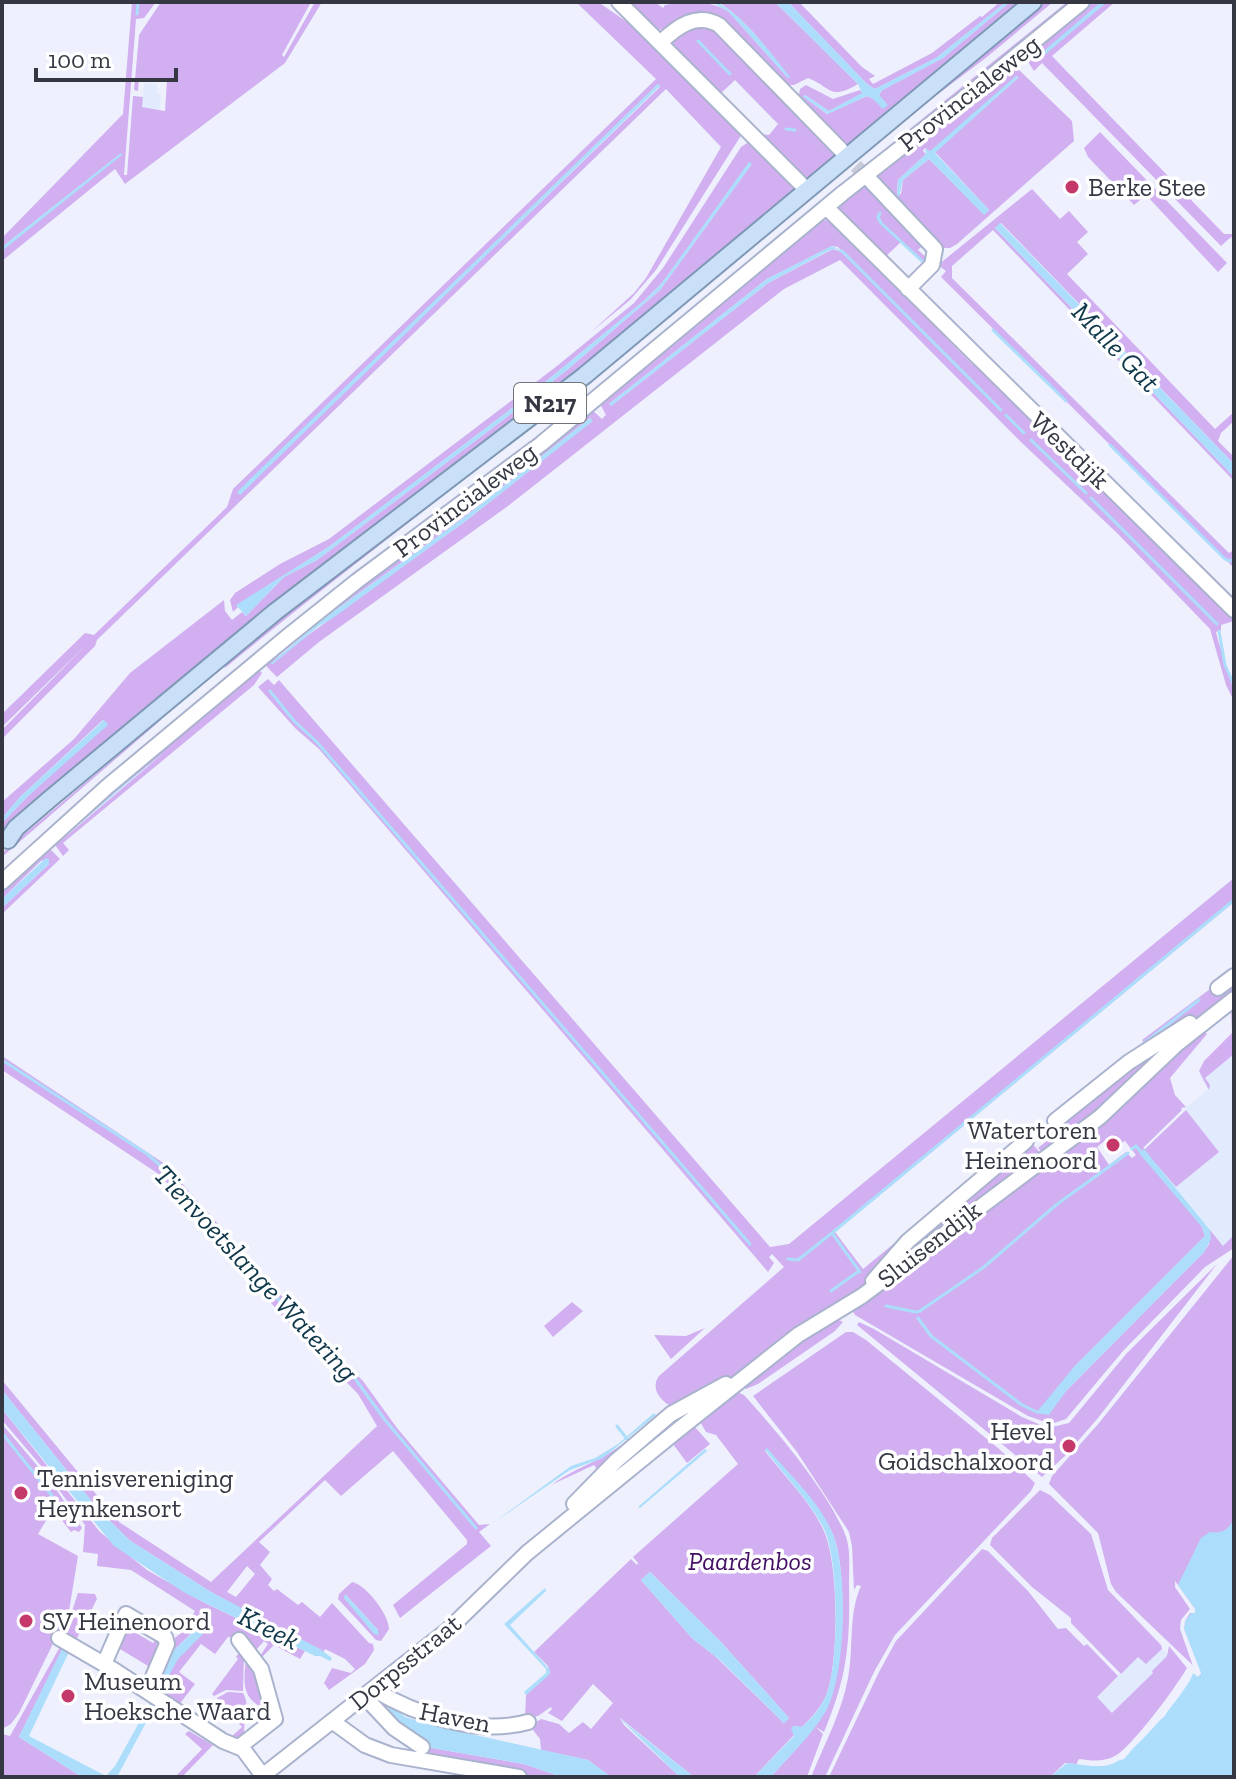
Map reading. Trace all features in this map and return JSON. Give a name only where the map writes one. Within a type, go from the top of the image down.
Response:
[{"type":"main road","name":"Provincialeweg","points":[[5,842],[307,589],[584,376],[1033,2]]},
{"type":"street","points":[[619,2],[807,190]]},
{"type":"street","name":"Provincialeweg","points":[[2,882],[108,786],[267,653],[533,450],[826,207],[1082,2]]},
{"type":"street","points":[[661,42],[690,21],[708,20],[719,25],[841,150]]},
{"type":"street","points":[[870,180],[935,249],[932,265],[908,289]]},
{"type":"street","name":"Westdijk","points":[[826,207],[1234,610]]},
{"type":"street","points":[[1218,988],[1234,976]]},
{"type":"street","name":"Sluisendijk","points":[[692,1418],[805,1331],[868,1292],[1108,1110],[1165,1055],[1234,999]]},
{"type":"street","name":"Sluisendijk","points":[[1055,1121],[1132,1060],[1190,1023],[1214,1015]]},
{"type":"street","name":"Sluisendijk","points":[[868,1292],[876,1276],[896,1252],[1026,1141]]},
{"type":"street","name":"Dorpsstraat","points":[[262,1776],[281,1771],[332,1721],[374,1697],[542,1540],[607,1470],[667,1417],[718,1387],[737,1382]]},
{"type":"street","name":"Dorpsstraat","points":[[542,1540],[692,1418]]},
{"type":"street","points":[[104,1664],[126,1614],[165,1637],[167,1644],[147,1691]]},
{"type":"street","points":[[59,1638],[223,1741],[247,1752],[262,1776]]},
{"type":"street","points":[[239,1640],[261,1669],[275,1719],[239,1747]]},
{"type":"street","name":"Haven","points":[[374,1697],[453,1721],[503,1726],[528,1722]]},
{"type":"street","name":"Haven","points":[[374,1697],[399,1733],[420,1754]]},
{"type":"street","points":[[332,1721],[374,1749],[420,1754],[519,1777]]},
{"type":"street","points":[[420,1754],[442,1771],[475,1777]]},
{"type":"shaded area","points":[[144,83],[157,84],[157,93],[161,94],[160,109],[142,107]]},
{"type":"shaded area","points":[[1234,1032],[1234,1235],[1223,1246],[1176,1187],[1219,1152],[1185,1108],[1208,1090],[1200,1076],[1224,1040]]},
{"type":"shaded area","points":[[1154,1640],[1170,1657],[1113,1713],[1097,1697]]},
{"type":"green space","points":[[132,2],[156,2],[144,18],[136,19],[124,175],[127,175],[133,96],[143,97],[142,107],[165,111],[167,80],[139,78],[138,91],[134,90],[139,35],[161,2],[311,2],[282,55],[284,57],[315,2],[322,2],[285,63],[125,184],[115,169],[2,261],[2,251],[8,245],[120,154],[2,247],[2,238],[123,114]]},
{"type":"green space","points":[[576,2],[598,2],[649,37],[742,134],[656,270],[630,300],[591,332],[646,278],[721,147],[666,89],[97,640],[95,646],[2,739],[2,730],[86,645],[2,727],[2,714],[85,633],[94,635],[227,507],[233,489],[656,79]],"holes":[[[658,84],[660,87],[239,494]]]},
{"type":"green space","points":[[624,2],[655,2],[663,8],[665,5],[698,2],[722,8],[788,78],[748,26],[718,2],[775,2],[858,84],[842,92],[831,91],[808,78],[794,85],[785,85],[721,21],[657,30]]},
{"type":"green space","points":[[788,2],[799,2],[862,67],[875,76],[869,79],[873,84],[932,53],[1000,2],[1006,2],[936,58],[875,89]]},
{"type":"green space","points":[[1010,2],[1025,2],[846,149],[798,100],[800,89],[806,85],[833,99],[860,90],[863,93],[829,111],[805,95],[827,114],[867,96],[887,105],[879,95],[882,90],[943,58]]},
{"type":"green space","points":[[1041,2],[1053,2],[987,57],[864,150]]},
{"type":"green space","points":[[1067,2],[1076,2],[867,169],[864,166]]},
{"type":"green space","points":[[1088,2],[1115,2],[1052,56],[1224,234],[1233,234],[1234,240],[1231,237],[1221,246],[1042,63],[1034,71],[1025,57]]},
{"type":"green space","points":[[713,26],[839,155],[820,172],[807,177],[796,172],[760,134],[769,135],[778,124],[735,80],[718,96],[673,44],[673,40],[688,27]]},
{"type":"green space","points":[[1015,66],[1072,121],[1074,141],[950,248],[942,248],[874,176]],"holes":[[[1018,78],[935,152],[989,210],[984,214],[929,159],[903,180],[901,194],[897,194],[898,180],[926,154],[923,151],[925,148],[930,152]]]},
{"type":"green space","points":[[1100,132],[1227,263],[1218,272],[1146,195],[1134,205],[1088,157],[1084,148]]},
{"type":"green space","points":[[754,143],[795,187],[794,191],[621,339],[46,791],[2,837],[2,823],[107,724],[103,720],[20,797],[4,816],[2,802],[74,739],[130,673],[224,600],[225,611],[232,620],[242,612],[246,616],[284,577],[317,560],[499,423],[567,370],[660,290],[751,165],[749,163],[662,283],[646,299],[527,397],[330,546],[237,605],[233,612],[230,600],[235,593],[280,564],[329,539],[557,366],[634,303],[663,268],[741,147]]},
{"type":"green space","points":[[862,182],[924,244],[918,250],[929,260],[925,265],[901,242],[885,257],[856,225],[848,224],[839,210],[840,204]]},
{"type":"green space","points":[[1032,189],[1060,219],[1069,211],[1088,232],[1077,242],[1088,254],[1067,274],[1215,429],[1234,412],[1234,421],[1221,433],[1218,441],[1234,457],[1234,464],[1001,223],[995,228],[1234,477],[1234,481],[993,230],[952,266],[952,278],[1229,553],[1234,550],[1233,567],[941,277],[946,271],[938,265]]},
{"type":"green space","points":[[818,221],[833,221],[948,334],[945,337],[973,365],[977,362],[1234,615],[1234,621],[1221,625],[1221,630],[1216,632],[1230,676],[1234,701],[1226,685],[1210,629],[840,260],[784,289],[508,506],[319,642],[277,677],[267,667],[266,659],[591,409],[602,419],[606,415],[599,402]],"holes":[[[832,246],[844,253],[833,249],[768,283],[612,405],[609,404],[767,279]],[[590,418],[592,421],[467,520],[271,662],[323,619],[462,519]]]},
{"type":"green space","points":[[621,355],[323,589],[225,668],[319,587]]},
{"type":"green space","points":[[257,668],[262,673],[254,685],[63,843],[69,850],[63,856],[53,842]],"holes":[[[166,751],[63,839],[58,839]]]},
{"type":"green space","points":[[268,679],[274,685],[279,680],[770,1247],[789,1244],[1234,878],[1234,902],[835,1232],[863,1269],[897,1241],[900,1245],[872,1273],[860,1293],[729,1380],[673,1407],[656,1390],[659,1376],[784,1267],[772,1254],[769,1257],[774,1263],[768,1272],[319,749],[258,687]]},
{"type":"green space","points":[[161,720],[2,857],[2,853]]},
{"type":"green space","points":[[44,848],[49,848],[60,859],[2,914],[2,908],[49,864],[49,859],[41,861],[2,899],[2,888]]},
{"type":"green space","points":[[1234,978],[1234,994],[1209,1012],[1147,1046],[1142,1040],[1210,989],[1214,993]]},
{"type":"green space","points":[[1234,1004],[1234,1054],[1205,1078],[1210,1085],[1209,1090],[1199,1071],[1204,1061],[1232,1033],[1231,1009]]},
{"type":"green space","points":[[1186,1027],[1113,1100],[1043,1153],[1038,1148],[1072,1112]]},
{"type":"green space","points":[[1202,1029],[1207,1034],[1170,1078],[1175,1095],[1186,1107],[1181,1108],[1143,1148],[1186,1110],[1219,1152],[1176,1187],[1143,1149],[1202,1227],[1205,1236],[1074,1367],[1048,1413],[1204,1252],[1209,1244],[1210,1230],[1223,1246],[1234,1235],[1234,1248],[1205,1267],[1123,1351],[1066,1419],[1051,1424],[1028,1416],[855,1315],[852,1310]],"holes":[[[1112,1135],[1120,1144],[1125,1141],[1136,1155],[1132,1158],[1126,1152],[1109,1165],[1097,1147]]]},
{"type":"green space","points":[[2,1056],[165,1164],[310,1328],[363,1381],[397,1428],[479,1525],[490,1524],[479,1532],[491,1546],[400,1618],[393,1605],[467,1544],[467,1540],[393,1451],[341,1496],[325,1480],[259,1542],[270,1552],[260,1565],[272,1579],[268,1585],[274,1591],[277,1589],[298,1605],[302,1602],[320,1617],[332,1603],[373,1644],[374,1650],[365,1664],[329,1690],[324,1683],[332,1668],[351,1673],[355,1669],[345,1659],[325,1649],[323,1653],[319,1651],[211,1592],[129,1540],[98,1509],[2,1390],[2,1380],[119,1522],[211,1582],[377,1426],[358,1394],[285,1319],[160,1175],[2,1070]],"holes":[[[247,1566],[255,1574],[236,1597],[227,1592]]]},
{"type":"green space","points":[[1030,1141],[1041,1154],[877,1281],[894,1258]]},
{"type":"green space","points":[[1234,1255],[1234,1528],[1203,1675],[1116,1592],[1111,1584],[1098,1533],[1049,1484],[1052,1476],[1099,1423]]},
{"type":"green space","points":[[1217,1264],[1098,1418],[1042,1477],[857,1325],[859,1322],[874,1329],[1022,1417],[1048,1428],[1069,1423],[1127,1353]]},
{"type":"green space","points":[[572,1302],[583,1311],[553,1337],[544,1326]]},
{"type":"green space","points":[[835,1318],[843,1322],[835,1331],[746,1389],[744,1386],[779,1354]]},
{"type":"green space","points":[[705,1328],[671,1359],[654,1335],[686,1336]]},
{"type":"green space","points":[[846,1332],[853,1332],[866,1340],[998,1448],[1035,1483],[1031,1491],[895,1635],[874,1672],[825,1777],[811,1777],[845,1691],[854,1608],[861,1586],[857,1585],[854,1590],[849,1532],[797,1452],[753,1396]]},
{"type":"green space","name":"Paardenbos","points":[[737,1392],[744,1395],[814,1480],[847,1540],[849,1604],[846,1658],[824,1732],[816,1727],[823,1734],[807,1777],[771,1777],[813,1728],[832,1695],[842,1621],[840,1568],[837,1546],[825,1519],[767,1449],[765,1451],[818,1519],[832,1563],[836,1611],[834,1658],[827,1693],[813,1716],[802,1727],[793,1726],[794,1735],[754,1777],[694,1777],[620,1718],[680,1777],[611,1777],[588,1760],[541,1750],[540,1739],[530,1726],[541,1719],[559,1724],[569,1733],[583,1722],[591,1729],[613,1703],[593,1684],[562,1721],[548,1713],[551,1707],[538,1716],[525,1719],[526,1695],[550,1673],[548,1666],[534,1652],[631,1559],[637,1565],[633,1557],[738,1464],[716,1435],[706,1432],[699,1420]],"holes":[[[650,1572],[721,1642],[789,1718],[784,1723],[692,1638],[641,1580]]]},
{"type":"green space","points":[[2,1409],[100,1532],[147,1570],[203,1602],[305,1651],[300,1659],[274,1645],[262,1657],[268,1644],[264,1641],[256,1650],[228,1637],[215,1654],[201,1644],[179,1672],[195,1684],[178,1706],[153,1688],[170,1642],[181,1633],[195,1611],[131,1570],[97,1566],[98,1554],[83,1552],[85,1525],[2,1420]],"holes":[[[202,1623],[208,1628],[181,1654],[167,1676],[165,1663],[171,1653]]]},
{"type":"green space","points":[[2,1424],[52,1483],[82,1528],[79,1532],[71,1532],[53,1509],[38,1534],[78,1556],[69,1611],[19,1713],[11,1724],[2,1729]]},
{"type":"green space","points":[[694,1426],[710,1444],[687,1463],[670,1440]]},
{"type":"green space","points":[[620,1446],[621,1449],[600,1473],[594,1465],[551,1485],[603,1457]]},
{"type":"green space","points":[[1040,1490],[1050,1495],[1091,1534],[1108,1590],[1161,1645],[1162,1649],[1146,1664],[1138,1657],[1121,1674],[1071,1623],[1071,1618],[1032,1587],[990,1545],[992,1538]]},
{"type":"green space","points":[[982,1549],[988,1551],[1028,1591],[1058,1629],[1066,1628],[1084,1646],[1087,1644],[1118,1676],[1097,1697],[1112,1713],[1153,1673],[1167,1656],[1169,1646],[1187,1668],[1153,1716],[1122,1751],[1106,1759],[1079,1759],[1077,1764],[1065,1763],[1050,1777],[829,1777],[896,1641]]},
{"type":"green space","points":[[352,1582],[369,1594],[388,1623],[389,1629],[381,1641],[376,1640],[338,1599],[339,1594]],"holes":[[[346,1595],[378,1630],[378,1635],[344,1598]]]},
{"type":"green space","points":[[78,1593],[95,1594],[97,1599],[74,1644],[64,1635]]},
{"type":"green space","points":[[124,1624],[134,1624],[131,1630],[153,1643],[157,1638],[163,1644],[158,1646],[151,1659],[153,1663],[146,1684],[142,1681],[148,1666],[120,1649],[112,1662]]},
{"type":"green space","points":[[61,1645],[71,1648],[68,1654],[62,1650],[19,1737],[82,1777],[2,1777],[2,1734],[10,1736]]},
{"type":"green space","points":[[240,1651],[244,1655],[243,1691],[226,1690],[214,1696],[212,1694],[238,1659],[236,1657]]},
{"type":"green space","points":[[246,1659],[258,1670],[267,1710],[253,1701],[246,1690]]},
{"type":"green space","points":[[228,1692],[243,1693],[247,1704],[245,1736],[233,1742],[229,1739],[242,1727],[217,1698]]},
{"type":"green space","points":[[189,1731],[213,1745],[182,1777],[175,1777],[202,1749],[185,1734]]},
{"type":"green space","points":[[426,1747],[524,1764],[562,1777],[525,1777],[417,1759]]},
{"type":"water","points":[[712,2],[721,4],[742,21],[790,77],[729,12]]},
{"type":"water","points":[[775,2],[788,2],[875,89],[936,58],[1006,2],[1010,2],[943,58],[881,91],[879,95],[888,105],[883,109],[867,96],[828,114],[803,97],[805,95],[829,111],[862,93],[858,84]]},
{"type":"water","points":[[1101,2],[1107,2],[1041,58],[1039,55]]},
{"type":"water","points":[[1016,76],[1018,78],[935,153],[989,210],[984,215],[929,159],[903,180],[899,197],[898,180],[926,154],[925,149],[930,151]]},
{"type":"water","points":[[658,84],[660,86],[240,495],[237,492]]},
{"type":"water","points":[[122,155],[2,251],[2,247]]},
{"type":"water","points":[[749,162],[752,164],[660,290],[567,370],[499,423],[317,560],[284,577],[246,616],[236,605],[330,546],[527,397],[646,299],[662,283]]},
{"type":"water","name":"Malle Gat","points":[[1000,223],[1234,464],[1234,477],[995,228]]},
{"type":"water","points":[[832,246],[845,252],[830,250],[768,283],[611,406],[609,404],[767,279]]},
{"type":"water","points":[[590,418],[593,421],[467,520],[270,664],[323,619],[462,519]]},
{"type":"water","points":[[104,720],[108,725],[2,823],[2,818],[20,797]]},
{"type":"water","points":[[165,751],[62,839],[58,839]]},
{"type":"water","points":[[46,858],[49,864],[2,908],[2,899]]},
{"type":"water","points":[[1144,1149],[1210,1230],[1211,1239],[1204,1252],[1066,1391],[1049,1415],[1036,1413],[1074,1367],[1205,1236],[1202,1227],[1139,1153]]},
{"type":"water","name":"Kreek","points":[[2,1390],[98,1509],[129,1540],[211,1592],[320,1649],[332,1658],[330,1661],[185,1593],[114,1546],[2,1409]]},
{"type":"water","points":[[654,1413],[656,1415],[603,1458],[570,1470],[490,1525],[571,1466],[595,1458],[618,1444]]},
{"type":"water","points":[[767,1448],[810,1497],[831,1530],[841,1569],[843,1621],[838,1673],[826,1711],[771,1777],[754,1777],[794,1736],[793,1726],[802,1727],[823,1703],[834,1658],[836,1611],[832,1563],[824,1529],[804,1498],[765,1450]]},
{"type":"water","points":[[705,1449],[707,1451],[638,1507]]},
{"type":"water","points":[[1234,1519],[1234,1777],[1050,1777],[1067,1763],[1105,1766],[1124,1757],[1171,1707],[1193,1673],[1201,1674],[1184,1629],[1185,1621],[1195,1609],[1178,1585],[1201,1538],[1210,1532],[1224,1530]]},
{"type":"water","points":[[650,1572],[721,1642],[789,1718],[784,1723],[721,1661],[692,1638],[641,1580]]},
{"type":"water","points":[[545,1588],[546,1591],[510,1625],[550,1670],[549,1675],[526,1695],[524,1692],[546,1673],[546,1669],[504,1624]]},
{"type":"water","points":[[345,1594],[378,1630],[379,1635],[374,1634],[344,1598]]},
{"type":"water","points":[[203,1623],[209,1628],[178,1659],[162,1688],[156,1686],[171,1653]]},
{"type":"water","points":[[62,1649],[68,1654],[29,1736],[106,1776],[115,1766],[151,1701],[156,1704],[117,1777],[82,1777],[19,1737]]},
{"type":"water","points":[[391,1706],[405,1717],[435,1726],[588,1760],[611,1777],[562,1777],[524,1764],[426,1747],[385,1712]]},
{"type":"water","points":[[619,1718],[694,1777],[680,1777]]},
{"type":"pier","points":[[1175,1581],[1195,1609],[1195,1613],[1190,1613],[1185,1621],[1184,1629],[1201,1673],[1198,1677],[1193,1673],[1164,1717],[1153,1725],[1124,1759],[1099,1766],[1077,1764],[1078,1760],[1099,1762],[1123,1755],[1161,1714],[1187,1679],[1190,1670],[1194,1669],[1180,1629],[1181,1620],[1190,1609],[1175,1587]]},
{"type":"waterway","points":[[137,14],[138,2]]},
{"type":"waterway","points":[[698,41],[730,74]]},
{"type":"waterway","points":[[786,129],[795,130]]},
{"type":"waterway","points":[[880,213],[881,223],[923,262]]},
{"type":"waterway","points":[[842,251],[1001,410]]},
{"type":"waterway","points":[[993,330],[1066,401]]},
{"type":"waterway","points":[[1006,415],[1024,433]]},
{"type":"waterway","points":[[1031,440],[1086,493]]},
{"type":"waterway","points":[[1110,445],[1225,559],[1234,559]]},
{"type":"waterway","points":[[1091,498],[1217,624]]},
{"type":"waterway","points":[[1219,631],[1225,665],[1234,685]]},
{"type":"waterway","points":[[270,691],[750,1244]]},
{"type":"waterway","points":[[832,1233],[1234,900]]},
{"type":"waterway","points":[[1138,1048],[1199,1000]]},
{"type":"waterway","name":"Tienvoetslange Watering","points":[[2,1060],[147,1154],[167,1171],[284,1306],[356,1380],[385,1420],[476,1528]]},
{"type":"waterway","points":[[1132,1149],[1136,1146],[1141,1152]]},
{"type":"waterway","points":[[886,1306],[920,1311],[984,1267],[1056,1205],[1128,1153]]},
{"type":"waterway","points":[[788,1259],[798,1260],[832,1233],[860,1272]]},
{"type":"waterway","points":[[831,1291],[859,1271]]},
{"type":"waterway","points":[[918,1318],[931,1336],[1022,1405],[1037,1412]]},
{"type":"waterway","name":"Tienvoetslange Watering","points":[[617,1426],[627,1439]]},
{"type":"waterway","points":[[2,1433],[76,1526]]},
{"type":"tunnel","points":[[841,151],[870,180]]},
{"type":"place","name":"Berke Stee","points":[[1072,187]]},
{"type":"place","name":"Watertoren Heinenoord","points":[[1113,1145]]},
{"type":"place","name":"Hevel Goidschalxoord","points":[[1069,1446]]},
{"type":"place","name":"Tennisvereniging Heynkensort","points":[[21,1493]]},
{"type":"place","name":"SV Heinenoord","points":[[26,1621]]},
{"type":"place","name":"Museum Hoeksche Waard","points":[[68,1696]]}]
